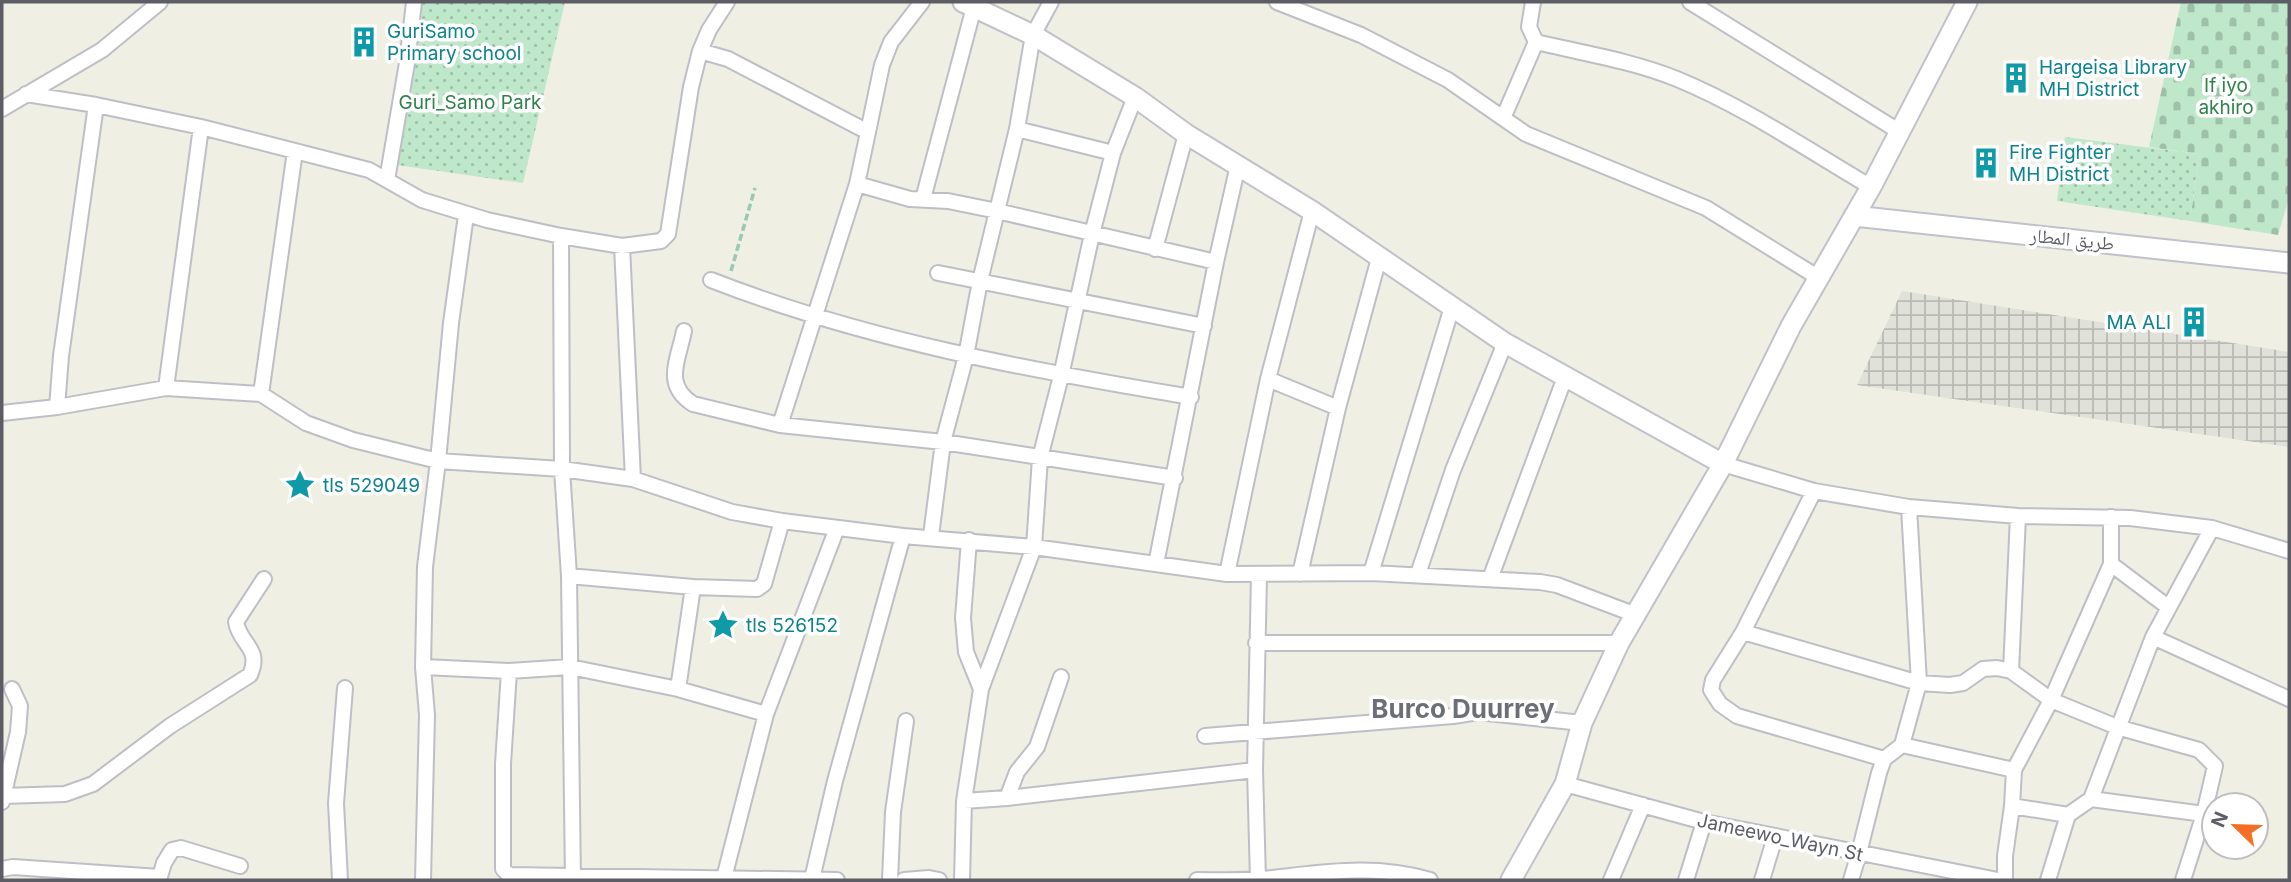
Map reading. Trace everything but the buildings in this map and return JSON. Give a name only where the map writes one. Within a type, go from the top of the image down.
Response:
[{"type":"main road","points":[[1511,880],[1564,784],[1582,723],[1619,643],[1723,464],[1791,326],[1871,187],[1967,2]]},
{"type":"main road","points":[[969,5],[1033,35],[1135,97],[1186,134],[1312,211],[1505,343],[1723,464]]},
{"type":"main road","name":"طريق المطار","points":[[1854,215],[2289,263]]},
{"type":"street","points":[[2,109],[102,50],[160,2]]},
{"type":"street","points":[[387,180],[407,63],[414,2]]},
{"type":"street","points":[[26,94],[96,105],[201,127],[369,170],[422,200],[466,215],[622,246],[661,241],[668,234],[691,88],[700,51],[727,2]]},
{"type":"street","points":[[780,425],[857,184],[882,65],[891,42],[922,2]]},
{"type":"street","points":[[931,537],[943,442],[966,356],[980,281],[1017,130],[1033,35],[1051,2]]},
{"type":"street","points":[[1277,2],[1361,35],[1398,53],[1448,80],[1504,116],[1526,134],[1706,208],[1819,278]]},
{"type":"street","points":[[1504,116],[1536,43],[1530,27],[1533,2]]},
{"type":"street","points":[[1690,2],[1900,132]]},
{"type":"street","points":[[923,200],[969,5]]},
{"type":"street","points":[[1536,43],[1636,65],[1678,80],[1743,111],[1871,187]]},
{"type":"street","points":[[700,51],[728,59],[868,132]]},
{"type":"street","points":[[962,880],[964,801],[981,689],[1034,547],[1040,458],[1061,376],[1091,234],[1113,153],[1135,97]]},
{"type":"street","points":[[57,407],[61,356],[96,105]]},
{"type":"street","points":[[166,388],[201,127]]},
{"type":"street","points":[[1017,130],[1113,153]]},
{"type":"street","points":[[1155,248],[1186,134]]},
{"type":"street","points":[[261,394],[295,151]]},
{"type":"street","points":[[1156,564],[1238,165]]},
{"type":"street","points":[[857,184],[910,198],[947,201],[997,211],[1216,262]]},
{"type":"street","points":[[1227,574],[1268,379],[1312,211]]},
{"type":"street","points":[[423,880],[427,715],[424,667],[425,567],[451,323],[466,215]]},
{"type":"street","points":[[561,236],[562,469],[569,576],[573,878]]},
{"type":"street","points":[[622,246],[633,479]]},
{"type":"street","points":[[1300,574],[1338,408],[1379,258]]},
{"type":"street","points":[[938,274],[1204,326]]},
{"type":"street","points":[[711,280],[815,316],[966,356],[1061,376],[1191,397]]},
{"type":"street","points":[[1371,573],[1452,307]]},
{"type":"street","points":[[684,331],[674,376],[676,388],[683,398],[693,404],[780,425],[943,442],[1175,478]]},
{"type":"street","points":[[1418,574],[1453,470],[1505,343]]},
{"type":"street","points":[[1490,579],[1565,377]]},
{"type":"street","points":[[1268,379],[1338,408]]},
{"type":"street","points":[[2,413],[57,407],[166,388],[261,394],[306,423],[353,440],[438,461],[562,469],[633,479],[732,512],[782,521],[903,536],[1034,547],[1227,574],[1418,574],[1557,585],[1636,615]]},
{"type":"street","points":[[1723,464],[1814,491],[1909,507],[2018,516],[2111,517],[2212,528],[2289,551]]},
{"type":"street","points":[[1814,491],[1743,632],[1713,680],[1711,690],[1720,704],[1737,716],[1884,759]]},
{"type":"street","points":[[1851,880],[1879,773],[1884,759],[1902,745],[1919,684],[1909,507]]},
{"type":"street","points":[[2011,671],[2018,516]]},
{"type":"street","points":[[2005,880],[2014,770],[2051,700],[2111,564],[2111,517]]},
{"type":"street","points":[[569,576],[693,587],[761,588],[782,521]]},
{"type":"street","points":[[724,878],[766,714],[837,528]]},
{"type":"street","points":[[2048,880],[2068,815],[2091,799],[2153,637],[2212,528]]},
{"type":"street","points":[[812,879],[842,756],[903,536]]},
{"type":"street","points":[[969,540],[962,618],[966,652],[981,689]]},
{"type":"street","points":[[2111,564],[2168,607]]},
{"type":"street","points":[[1258,880],[1255,770],[1259,575]]},
{"type":"street","points":[[12,689],[20,706],[18,732],[2,799],[65,794],[93,783],[170,726],[250,675],[255,664],[254,653],[237,631],[236,622],[264,579]]},
{"type":"street","points":[[678,689],[693,587]]},
{"type":"street","points":[[1743,632],[1919,684],[1963,683],[1983,669],[2011,671],[2051,700],[2117,727],[2199,750],[2215,766],[2210,791]]},
{"type":"street","points":[[2153,637],[2289,699]]},
{"type":"street","points":[[1256,643],[1619,643]]},
{"type":"street","points":[[424,667],[509,671],[569,667],[678,689],[766,714]]},
{"type":"street","points":[[509,671],[503,764],[503,869],[509,875],[837,880]]},
{"type":"street","points":[[1007,798],[1017,772],[1037,747],[1060,677]]},
{"type":"street","points":[[340,880],[336,803],[345,688]]},
{"type":"street","points":[[1205,736],[1478,712],[1582,723]]},
{"type":"street","points":[[890,880],[892,812],[906,721]]},
{"type":"street","points":[[1902,745],[2014,770]]},
{"type":"street","points":[[964,801],[1255,770]]},
{"type":"street","name":"Jameewo_Wayn St","points":[[1564,784],[1704,822],[1998,880]]},
{"type":"street","points":[[2091,799],[2200,813]]},
{"type":"street","points":[[1611,880],[1643,805]]},
{"type":"street","points":[[2012,806],[2068,815]]},
{"type":"street","points":[[1685,880],[1704,822]]},
{"type":"street","points":[[2183,880],[2200,827]]},
{"type":"street","points":[[1762,880],[1775,837]]},
{"type":"street","points":[[2,869],[13,867],[159,879],[172,850],[181,849],[240,866]]},
{"type":"street","points":[[1197,880],[1258,880],[1365,869],[1402,872],[1430,880]]},
{"type":"street","points":[[904,880],[939,880]]},
{"type":"path","points":[[727,286],[755,188]]},
{"type":"shaded area","points":[[1902,291],[2289,352],[2289,447],[1857,385]]},
{"type":"green space","name":"Guri_Samo Park","points":[[414,2],[565,2],[523,183],[383,163],[407,63]]},
{"type":"green space","name":"If iyo akhiro","points":[[2181,2],[2289,2],[2289,198],[2278,235],[2190,221],[2199,154],[2149,147]]},
{"type":"green space","points":[[2065,137],[2199,154],[2190,221],[2057,201]]},
{"type":"place","name":"GuriSamo Primary school","points":[[364,42]]},
{"type":"place","name":"Hargeisa Library MH District","points":[[2016,78]]},
{"type":"place","name":"Fire Fighter MH District","points":[[1986,163]]},
{"type":"place","name":"MA ALI","points":[[2194,322]]},
{"type":"place","name":"tls 529049","points":[[300,485]]},
{"type":"place","name":"tls 526152","points":[[723,625]]},
{"type":"district","name":"Burco Duurrey","points":[[1463,709]]}]
